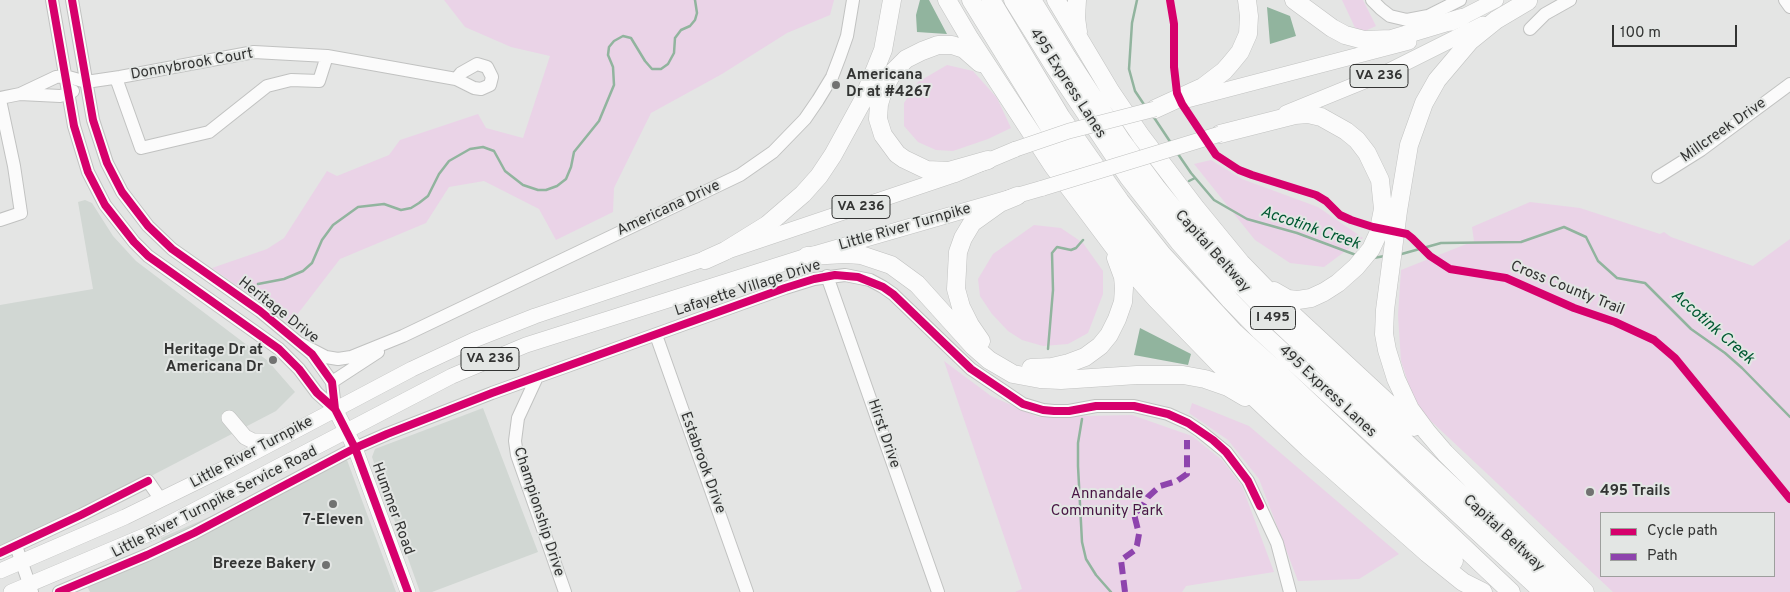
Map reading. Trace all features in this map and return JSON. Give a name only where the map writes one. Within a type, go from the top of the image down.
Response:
[{"type":"highway","points":[[705,260],[725,251],[767,225],[803,194],[819,176],[845,136],[862,102],[883,50],[892,0]]},
{"type":"highway","points":[[948,0],[1053,166],[1096,226],[1134,274],[1175,320],[1294,434],[1427,553],[1463,582],[1485,592]]},
{"type":"highway","points":[[971,0],[1064,150],[1137,250],[1167,285],[1238,358],[1485,592]]},
{"type":"highway","name":"495 Express Lanes","points":[[991,0],[1060,117],[1120,201],[1162,254],[1235,333],[1285,377],[1511,592]]},
{"type":"highway","name":"495 Express Lanes","points":[[1013,0],[1054,66],[1129,178],[1179,242],[1230,300],[1260,331],[1543,592]]},
{"type":"highway","name":"Capital Beltway","points":[[1032,0],[1066,58],[1121,140],[1156,188],[1208,251],[1272,316],[1566,592]]},
{"type":"highway","points":[[1056,0],[1090,58],[1136,128],[1174,181],[1241,263],[1278,301],[1468,476],[1585,592]]},
{"type":"highway","points":[[1077,0],[1076,18],[1078,30],[1090,58]]},
{"type":"highway","points":[[1155,109],[1192,96],[1224,71],[1240,52],[1248,34],[1249,16],[1247,0]]},
{"type":"highway","points":[[1294,0],[1332,28],[1345,35],[1364,40],[1377,41],[1399,37],[1461,18]]},
{"type":"highway","points":[[1241,263],[1268,287],[1288,299],[1298,300],[1311,298],[1324,292],[1338,283],[1356,267],[1371,249],[1390,210],[1424,103],[1437,80],[1470,41],[1496,20],[1529,0]]},
{"type":"highway","points":[[988,160],[949,171],[927,170],[904,160],[890,146],[883,135],[878,119],[879,104],[884,88],[893,72],[906,59],[938,46],[952,45],[964,49],[986,69],[1002,88]]},
{"type":"highway","points":[[1220,134],[1295,115],[1308,114],[1321,116],[1346,130],[1367,153],[1380,180],[1390,210],[1384,334],[1396,380],[1410,409],[1427,432],[1468,476]]},
{"type":"highway","points":[[1017,196],[1000,203],[972,223],[962,238],[956,270],[956,289],[961,307],[970,325],[981,341],[998,356],[1015,364],[1032,368],[1052,368],[1069,363],[1085,356],[1100,346],[1109,335],[1117,320],[1123,302],[1124,288],[1119,265],[1096,226]]},
{"type":"highway","points":[[807,256],[861,255],[891,265],[917,284],[973,346],[989,360],[1013,374],[1040,379],[1061,380],[1163,374],[1198,378],[1228,387],[1245,397],[1294,434]]},
{"type":"main road","name":"VA 236","points":[[1192,96],[1394,47],[1418,39],[1496,0]]},
{"type":"main road","name":"Little River Turnpike","points":[[12,592],[31,588],[150,533],[452,376],[526,345],[807,256],[1017,196],[1283,114],[1426,54],[1529,0]]},
{"type":"main road","name":"Little River Turnpike","points":[[0,571],[96,531],[161,500],[445,352],[502,328],[954,175],[1016,149],[1069,131],[1155,109]]},
{"type":"main road","name":"Hummer Road","points":[[335,409],[355,448],[408,592]]},
{"type":"main road","points":[[229,418],[245,437],[253,441],[277,440]]},
{"type":"street","name":"Heritage Drive","points":[[52,0],[74,126],[88,172],[106,205],[134,242],[160,265],[279,349],[299,368],[317,393],[335,409]]},
{"type":"street","name":"Heritage Drive","points":[[72,0],[93,120],[107,163],[122,192],[148,226],[172,249],[260,311],[312,354],[332,382],[335,409]]},
{"type":"street","name":"Americana Drive","points":[[299,343],[326,357],[338,359],[350,357],[403,336],[589,248],[659,212],[700,195],[740,175],[790,136],[822,95],[840,56],[848,29],[853,0]]},
{"type":"street","points":[[1372,0],[1390,16],[1407,20],[1428,16],[1460,0]]},
{"type":"street","points":[[1530,29],[1545,14],[1570,0]]},
{"type":"street","points":[[1785,0],[1790,6]]},
{"type":"street","name":"Donnybrook Court","points":[[86,82],[254,52],[327,56],[456,79]]},
{"type":"street","name":"Donnybrook Court","points":[[116,78],[141,148],[209,132],[268,86],[291,80],[319,81],[327,56]]},
{"type":"street","points":[[0,220],[21,213],[14,166],[0,99],[20,94],[56,77],[65,76],[86,82]]},
{"type":"street","points":[[20,94],[60,96],[68,94],[86,82]]},
{"type":"street","name":"Millcreek Drive","points":[[1658,177],[1701,150],[1790,84]]},
{"type":"street","name":"Lafayette Village Drive","points":[[355,448],[423,419],[785,288],[827,276],[858,276],[883,287],[893,294],[971,369],[1023,404],[1054,412],[1096,406],[1134,406],[1168,414],[1188,423],[1213,440],[1232,459],[1248,482],[1277,543],[1290,592]]},
{"type":"street","name":"Hirst Drive","points":[[827,276],[938,592]]},
{"type":"street","name":"Estabrook Drive","points":[[656,335],[747,592]]},
{"type":"street","name":"Americana Drive","points":[[332,382],[403,336]]},
{"type":"street","name":"Championship Drive","points":[[537,377],[518,418],[516,455],[564,592]]},
{"type":"street","name":"Little River Turnpike Service Road","points":[[59,592],[185,537],[355,448]]},
{"type":"street","name":"Little River Turnpike Service Road","points":[[0,552],[82,515],[148,481],[161,500]]},
{"type":"street","name":"Lafayette Village Drive","points":[[1260,506],[1284,592]]},
{"type":"street","points":[[16,546],[31,588]]},
{"type":"shaded area","points":[[920,0],[929,0],[947,34],[917,32],[916,15]]},
{"type":"shaded area","points":[[1267,7],[1290,16],[1296,36],[1270,44]]},
{"type":"shaded area","points":[[85,200],[92,203],[113,236],[136,261],[268,361],[295,392],[276,411],[128,488],[0,549],[0,305],[93,289],[78,202]]},
{"type":"shaded area","points":[[1140,328],[1191,354],[1188,365],[1134,355]]},
{"type":"shaded area","points":[[483,408],[538,552],[432,592],[420,592],[372,457],[375,449]]},
{"type":"shaded area","points":[[347,460],[396,592],[90,592],[87,586],[165,551],[161,538],[308,474]]},
{"type":"green space","points":[[444,0],[834,0],[830,15],[787,33],[722,74],[651,113],[614,188],[613,212],[556,240],[539,209],[484,181],[449,187],[426,223],[340,259],[293,320],[291,319],[288,322],[212,268],[267,249],[284,238],[327,171],[337,176],[389,155],[400,140],[478,114],[486,128],[523,138],[550,56],[511,47],[465,27]]},
{"type":"green space","points":[[1342,0],[1363,0],[1376,26],[1358,34]]},
{"type":"green space","points":[[947,65],[973,71],[997,98],[1011,128],[988,139],[953,151],[936,150],[918,142],[904,126],[904,103],[918,82]]},
{"type":"green space","points":[[1211,160],[1242,179],[1318,207],[1363,238],[1324,267],[1290,263],[1255,240],[1194,164]]},
{"type":"green space","points":[[1530,202],[1580,208],[1660,234],[1664,232],[1671,237],[1753,266],[1790,239],[1790,592],[1613,592],[1416,407],[1401,361],[1398,315],[1401,270],[1474,241],[1472,227]]},
{"type":"green space","points":[[1034,225],[1061,228],[1083,243],[1103,271],[1103,294],[1088,333],[1068,344],[1043,346],[1022,340],[1008,331],[992,314],[980,296],[978,279],[993,254]]},
{"type":"green space","name":"Annandale Community Park","points":[[944,361],[991,396],[1038,417],[1132,415],[1192,436],[1222,460],[1242,486],[1274,572],[1186,586],[1182,592],[1015,592],[1022,589]]},
{"type":"green space","points":[[1192,403],[1249,426],[1399,554],[1359,579],[1298,581],[1259,479],[1228,440],[1189,413]]},
{"type":"waterway","points":[[258,284],[284,279],[303,271],[312,263],[322,240],[333,225],[358,207],[384,204],[401,210],[411,208],[419,203],[428,196],[439,174],[449,161],[470,149],[483,147],[494,151],[505,171],[523,185],[538,190],[546,190],[557,186],[566,179],[574,152],[599,121],[614,85],[613,67],[608,55],[609,47],[614,41],[623,36],[631,38],[652,69],[661,69],[668,64],[674,53],[675,38],[681,30],[690,26],[695,20],[697,13],[695,0]]},
{"type":"waterway","name":"Accotink Creek","points":[[1137,0],[1132,23],[1129,69],[1135,91],[1145,106]]},
{"type":"waterway","name":"Accotink Creek","points":[[1153,116],[1171,143]]},
{"type":"waterway","name":"Accotink Creek","points":[[1178,154],[1214,200],[1247,219],[1297,233],[1356,255]]},
{"type":"waterway","name":"Accotink Creek","points":[[1189,181],[1195,178]]},
{"type":"waterway","name":"Accotink Creek","points":[[1398,255],[1441,243],[1521,242],[1564,227],[1586,237],[1598,261],[1617,278],[1645,283],[1691,329],[1725,353],[1742,368],[1790,417]]},
{"type":"waterway","points":[[1048,349],[1053,290],[1052,253],[1057,247],[1071,250],[1076,248],[1083,240]]},
{"type":"waterway","name":"Accotink Creek","points":[[1373,258],[1385,256]]},
{"type":"waterway","points":[[1082,419],[1078,443],[1082,542],[1086,559],[1096,575],[1111,592]]},
{"type":"marked path","points":[[1125,592],[1121,560],[1135,550],[1137,545],[1139,534],[1134,514],[1160,486],[1177,481],[1187,474],[1187,440]]},
{"type":"cycle path","points":[[52,0],[74,126],[88,172],[105,205],[134,242],[148,256],[279,349],[299,369],[317,393],[335,409],[355,448],[408,592]]},
{"type":"cycle path","points":[[72,0],[93,120],[107,163],[122,192],[148,226],[172,249],[260,311],[312,354],[332,382],[335,409]]},
{"type":"cycle path","name":"Cross County Trail","points":[[1170,0],[1174,24],[1174,67],[1177,93],[1182,104],[1216,155],[1239,170],[1316,195],[1326,201],[1340,215],[1351,220],[1407,234],[1430,256],[1450,269],[1506,278],[1574,308],[1615,322],[1654,340],[1675,358],[1790,499]]},
{"type":"cycle path","points":[[59,592],[194,533],[355,448],[387,434],[492,393],[785,288],[835,275],[858,277],[883,287],[893,294],[971,369],[1023,404],[1054,411],[1069,411],[1096,406],[1134,406],[1168,414],[1188,423],[1213,440],[1226,452],[1248,481],[1260,506]]},
{"type":"cycle path","points":[[0,553],[148,481]]},
{"type":"place","name":"Americana Dr at #4267","points":[[836,85]]},
{"type":"place","name":"Heritage Dr at Americana Dr","points":[[273,360]]},
{"type":"place","name":"495 Trails","points":[[1590,492]]},
{"type":"place","name":"7-Eleven","points":[[333,504]]},
{"type":"place","name":"Breeze Bakery","points":[[326,565]]}]
